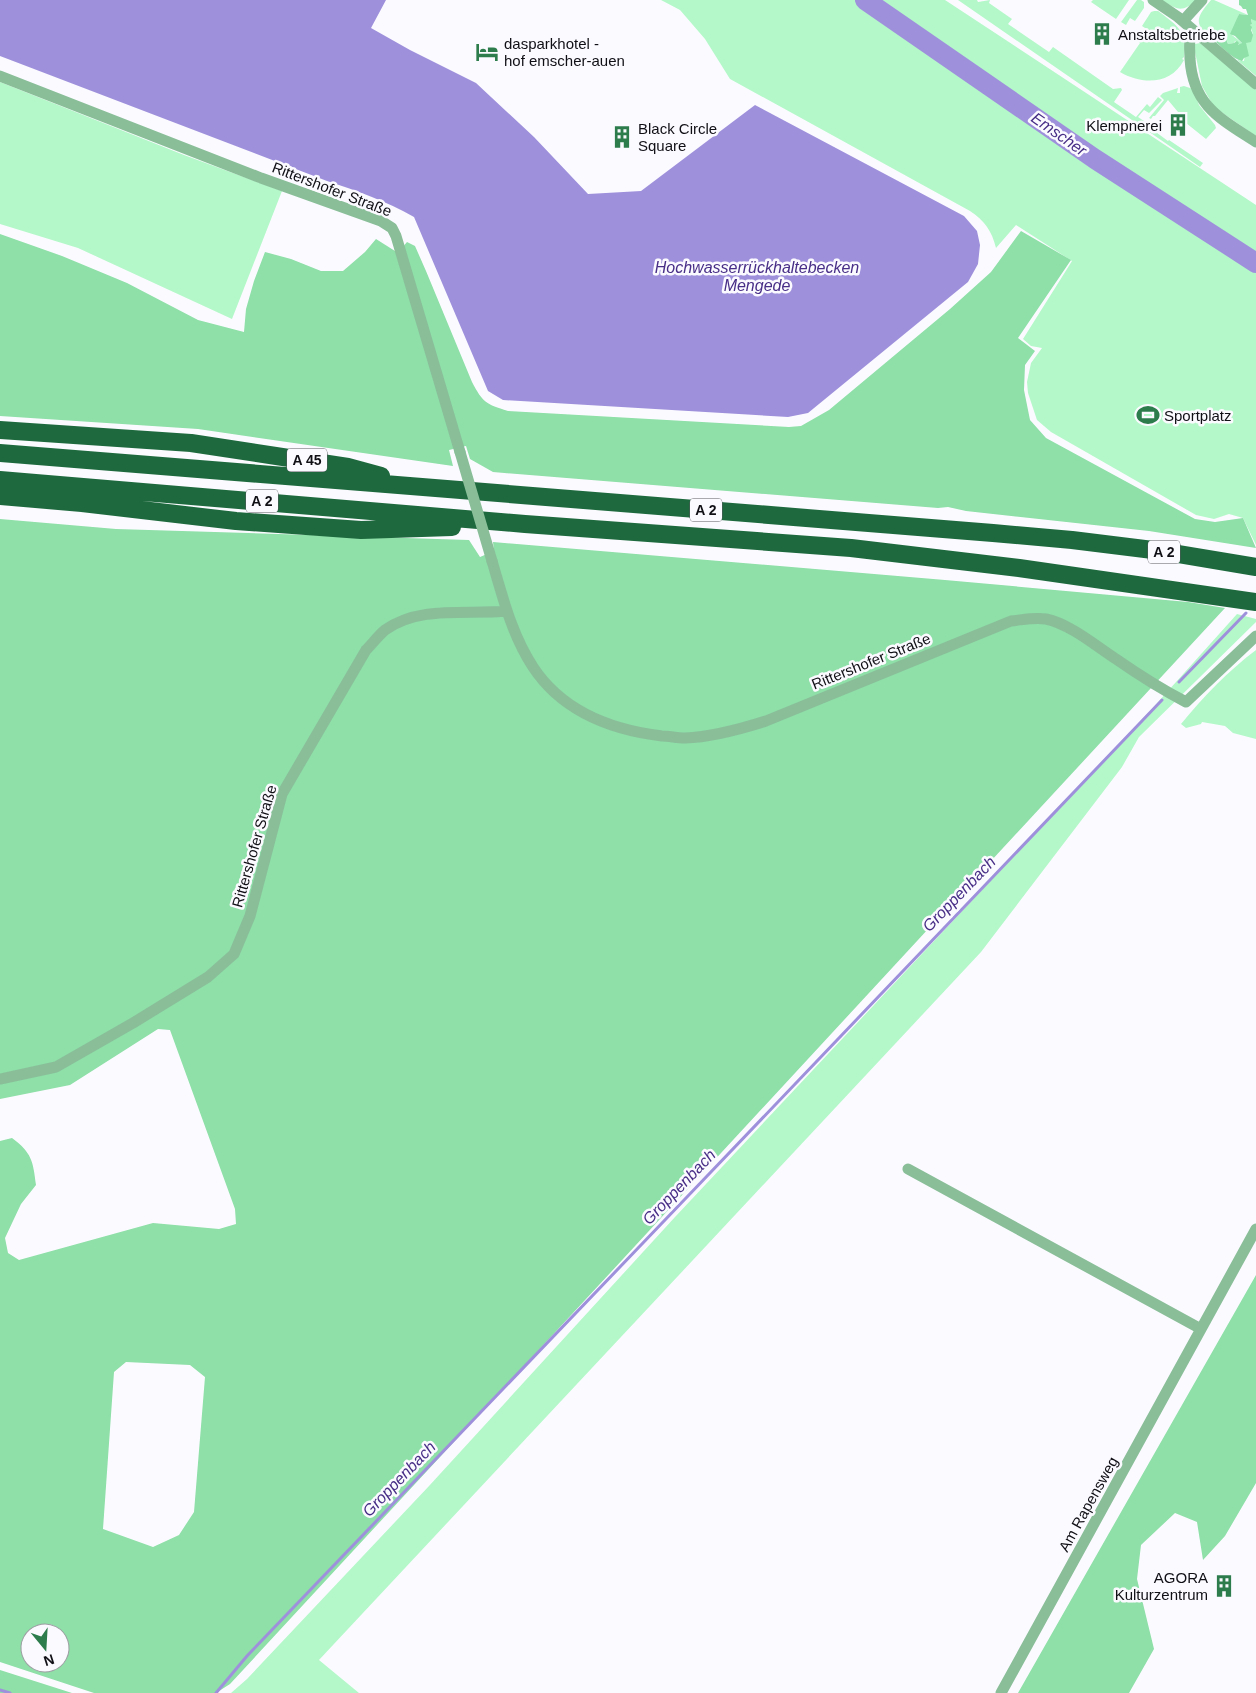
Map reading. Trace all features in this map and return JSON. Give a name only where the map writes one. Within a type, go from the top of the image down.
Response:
[{"type":"highway","name":"A 45","points":[[2,430],[191,443],[348,467],[420,486]]},
{"type":"highway","name":"A 2","points":[[0,453],[1072,540],[1161,551],[1256,568]]},
{"type":"highway","name":"A 2","points":[[0,480],[525,524],[851,548],[1019,568],[1256,602]]},
{"type":"highway","points":[[0,496],[82,503],[236,521],[361,530],[525,524]]},
{"type":"street","points":[[1153,0],[1188,25],[1256,84]]},
{"type":"street","points":[[1202,0],[1188,25],[1190,71],[1204,103],[1222,120],[1256,142]]},
{"type":"street","name":"Rittershofer Straße","points":[[0,76],[261,178],[381,222],[392,228],[396,236],[507,611],[520,645],[534,668],[553,690],[581,712],[609,725],[642,733],[684,738],[738,730],[1011,621],[1032,619],[1056,622],[1090,641],[1157,687],[1186,702],[1256,636]]},
{"type":"street","name":"Rittershofer Straße","points":[[0,1079],[56,1066],[134,1023],[208,977],[234,954],[250,916],[282,794],[366,650],[385,630],[407,619],[433,613],[507,611]]},
{"type":"street","points":[[908,1169],[1201,1329]]},
{"type":"street","name":"Am Rapensweg","points":[[1001,1693],[1256,1229]]},
{"type":"green space","points":[[661,0],[945,0],[1256,205],[1256,545],[1243,518],[1229,514],[1214,519],[1196,515],[1051,432],[1037,420],[1028,393],[1027,382],[1031,363],[1042,348],[1031,346],[1023,339],[1072,261],[1016,225],[996,248],[987,227],[970,211],[730,79],[705,39],[680,10]]},
{"type":"green space","points":[[958,0],[977,0],[978,2],[990,0],[989,3],[1012,19],[1008,24],[1049,52],[1053,47],[1113,89],[1121,88],[1122,90],[1114,102],[1136,117],[1147,104],[1150,107],[1158,97],[1162,100],[1149,113],[1144,110],[1138,117],[1168,141],[1203,163],[1200,167]]},
{"type":"green space","points":[[1093,0],[1129,0],[1116,19],[1091,2]]},
{"type":"green space","points":[[1137,0],[1144,2],[1144,8],[1135,21],[1130,18],[1126,25],[1121,22]]},
{"type":"green space","points":[[1162,0],[1197,0],[1187,7],[1180,9]]},
{"type":"green space","points":[[1211,0],[1248,15],[1239,14],[1232,35],[1242,43],[1240,46],[1235,41],[1228,44],[1227,41],[1222,40],[1216,42],[1200,27],[1199,18],[1201,13]]},
{"type":"green space","points":[[1239,0],[1256,0],[1256,21],[1251,19],[1252,24],[1250,25],[1253,35],[1251,42],[1246,43],[1249,56],[1242,61],[1232,56],[1216,42],[1219,38],[1221,40],[1226,39],[1228,44],[1237,41],[1238,45],[1242,43],[1230,34],[1239,14],[1248,15],[1246,9],[1239,5]]},
{"type":"green space","points":[[1158,11],[1180,30],[1185,48],[1182,59],[1184,60],[1172,74],[1164,78],[1146,81],[1120,72],[1140,43],[1137,40],[1145,28],[1142,26],[1151,12]]},
{"type":"green space","points":[[1251,18],[1256,21],[1256,76],[1237,60],[1244,61],[1246,42],[1253,34],[1250,25],[1252,24]]},
{"type":"green space","points":[[1200,43],[1256,90],[1256,136],[1214,107],[1202,86],[1194,47],[1195,44]]},
{"type":"green space","points":[[0,82],[184,155],[282,191],[232,319],[78,248],[0,224]]},
{"type":"green space","points":[[1184,86],[1193,89],[1199,105],[1215,125],[1216,128],[1206,139],[1176,115],[1178,112],[1168,100],[1155,116],[1151,119],[1149,118],[1164,100],[1160,96],[1163,93],[1178,88],[1177,93],[1180,93],[1180,87]]},
{"type":"green space","points":[[1021,231],[1071,260],[1018,338],[1035,351],[1025,365],[1024,390],[1030,420],[1046,438],[1195,519],[1215,522],[1243,518],[1256,548],[1149,531],[966,511],[948,507],[938,508],[493,472],[470,459],[466,446],[449,450],[453,466],[198,429],[0,416],[0,234],[62,256],[127,283],[198,320],[244,332],[246,309],[265,252],[291,259],[321,271],[343,271],[365,252],[376,239],[395,251],[401,249],[407,242],[415,246],[472,382],[482,399],[490,404],[508,411],[789,427],[801,426],[829,410],[950,309],[991,272]]},
{"type":"green space","points":[[0,519],[116,529],[469,540],[480,557],[494,551],[493,542],[945,580],[1188,602],[1225,608],[230,1684],[216,1693],[94,1693],[33,1673],[70,1673],[70,1623],[20,1623],[20,1669],[0,1662],[0,1141],[12,1138],[24,1148],[30,1158],[35,1177],[36,1185],[21,1204],[5,1238],[8,1253],[19,1260],[153,1223],[219,1229],[236,1224],[235,1209],[170,1030],[158,1029],[70,1085],[0,1099]],"holes":[[[126,1362],[190,1365],[205,1377],[194,1512],[179,1535],[153,1547],[103,1529],[114,1372]]]},
{"type":"green space","points":[[1237,614],[1256,619],[1256,622],[1139,737],[1122,767],[981,952],[319,1660],[359,1693],[231,1693],[247,1679],[429,1486],[675,1217],[1150,711]]},
{"type":"green space","points":[[1256,650],[1256,739],[1233,733],[1225,726],[1202,722],[1201,724],[1186,728],[1181,724],[1216,685]]},
{"type":"green space","points":[[1256,1275],[1256,1483],[1225,1536],[1203,1560],[1197,1522],[1175,1513],[1141,1545],[1137,1579],[1154,1649],[1129,1693],[1018,1693]]},
{"type":"green space","points":[[0,1670],[72,1693],[0,1693]]},
{"type":"water","name":"Hochwasserrückhaltebecken Mengede","points":[[0,0],[386,0],[371,28],[476,83],[534,137],[588,194],[641,191],[755,105],[964,216],[977,231],[980,245],[978,264],[968,282],[808,413],[788,417],[503,400],[488,391],[414,217],[371,197],[0,56]]},
{"type":"waterway","name":"Emscher","points":[[865,0],[1095,159],[1256,263]]},
{"type":"waterway","name":"Groppenbach","points":[[1179,682],[1246,613]]},
{"type":"waterway","name":"Groppenbach","points":[[216,1693],[247,1656],[1162,700]]},
{"type":"waterway","name":"Groppenbach","points":[[0,1690],[10,1693]]},
{"type":"place","name":"Anstaltsbetriebe","points":[[1102,34]]},
{"type":"place","name":"dasparkhotel - hof emscher-auen","points":[[487,52]]},
{"type":"place","name":"Klempnerei","points":[[1178,125]]},
{"type":"place","name":"Black Circle Square","points":[[622,137]]},
{"type":"place","name":"Sportplatz","points":[[1148,415]]},
{"type":"place","name":"AGORA Kulturzentrum","points":[[1224,1586]]}]
